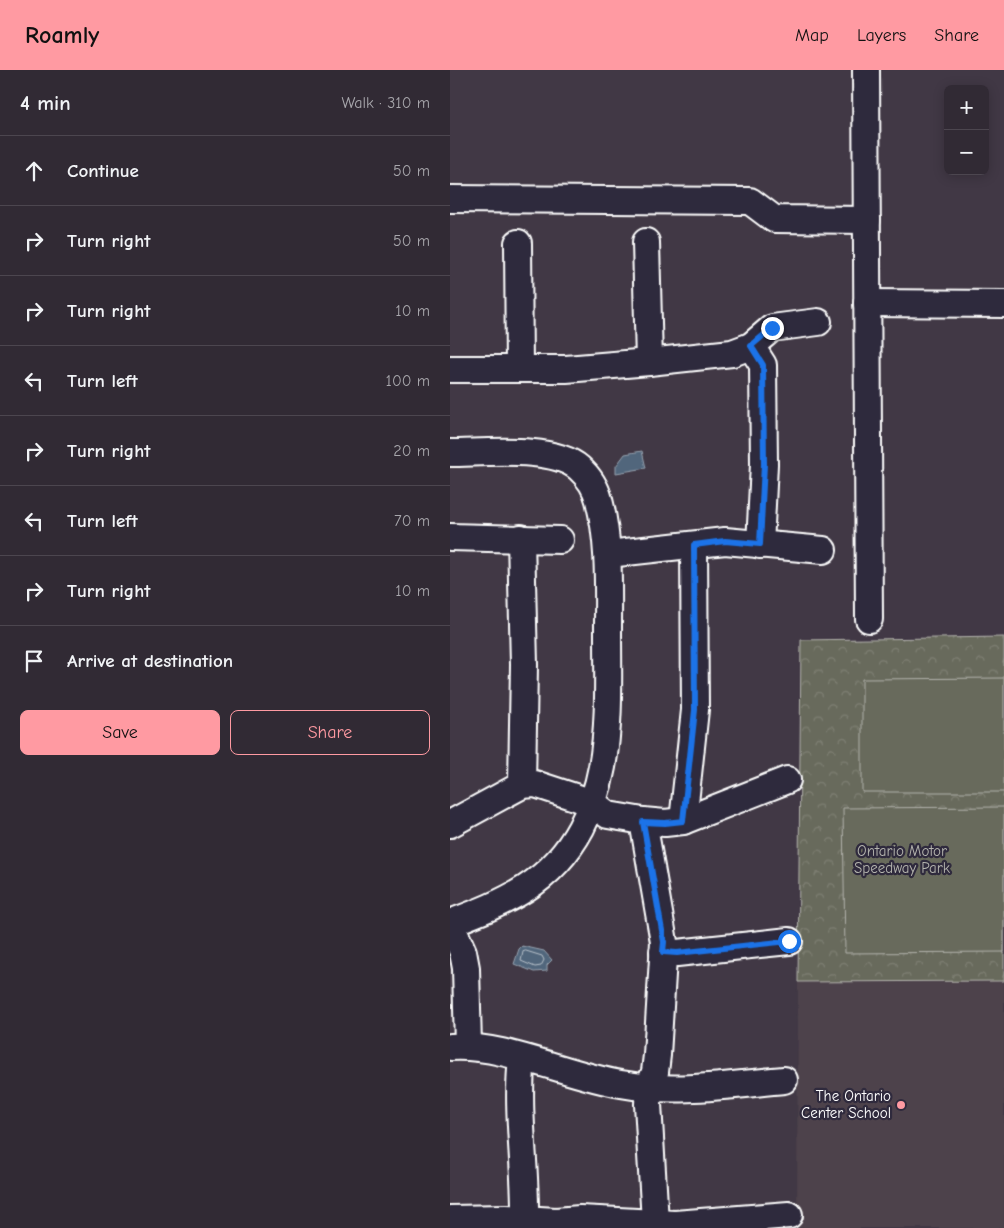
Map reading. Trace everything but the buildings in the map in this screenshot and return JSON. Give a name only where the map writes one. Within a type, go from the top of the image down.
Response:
[{"type":"lane","points":[[866,70],[869,619]]},
{"type":"lane","points":[[450,199],[750,201],[774,219],[866,220]]},
{"type":"lane","points":[[646,242],[649,362]]},
{"type":"lane","points":[[518,243],[519,369]]},
{"type":"lane","points":[[867,303],[1004,304]]},
{"type":"lane","points":[[450,369],[566,369],[732,353],[751,346],[772,328],[818,322]]},
{"type":"lane","points":[[751,346],[763,365],[764,464],[760,544]]},
{"type":"lane","points":[[450,453],[544,453],[563,458],[579,467],[590,480],[598,498],[608,554],[607,730],[602,767],[593,803],[581,829],[562,856],[543,876],[522,892],[495,906],[450,924],[463,952],[466,968],[459,1047],[492,1050],[591,1078],[629,1086],[688,1088],[784,1080]]},
{"type":"lane","points":[[450,537],[560,540]]},
{"type":"lane","points":[[521,538],[524,665],[522,785]]},
{"type":"lane","points":[[608,554],[725,541],[823,550]]},
{"type":"lane","points":[[683,821],[695,710],[694,545]]},
{"type":"lane","points":[[450,824],[522,785],[535,784],[593,803],[608,815],[643,822],[665,823],[683,821],[788,780]]},
{"type":"lane","points":[[643,822],[664,942],[657,1055],[655,1072],[649,1087],[648,1104],[655,1222]]},
{"type":"lane","points":[[663,952],[677,953],[789,941]]},
{"type":"lane","points":[[522,1058],[519,1083],[525,1219]]},
{"type":"lane","points":[[450,1218],[556,1221],[580,1218],[676,1224],[789,1215]]},
{"type":"shaded area","name":"The Ontario Center School","points":[[1004,981],[1004,1228],[797,1228],[798,982]]},
{"type":"green space","name":"Ontario Motor Speedway Park","points":[[1004,637],[1004,981],[798,982],[801,640]]},
{"type":"green space","points":[[1004,678],[1004,792],[862,792],[862,679]]},
{"type":"green space","points":[[1004,807],[1004,952],[845,953],[843,808]]},
{"type":"water","points":[[642,451],[646,468],[616,473],[616,466],[625,454]]},
{"type":"water","points":[[522,946],[544,951],[552,960],[547,965],[547,971],[534,972],[514,964],[519,949]]},
{"type":"place","name":"The Ontario Center School","points":[[901,1105]]},
{"type":"route","points":[[772,328],[751,346],[763,365],[764,464],[760,544],[725,541],[694,545],[695,710],[683,821],[665,823],[643,822],[664,942],[663,952],[677,953],[789,941]]}]
